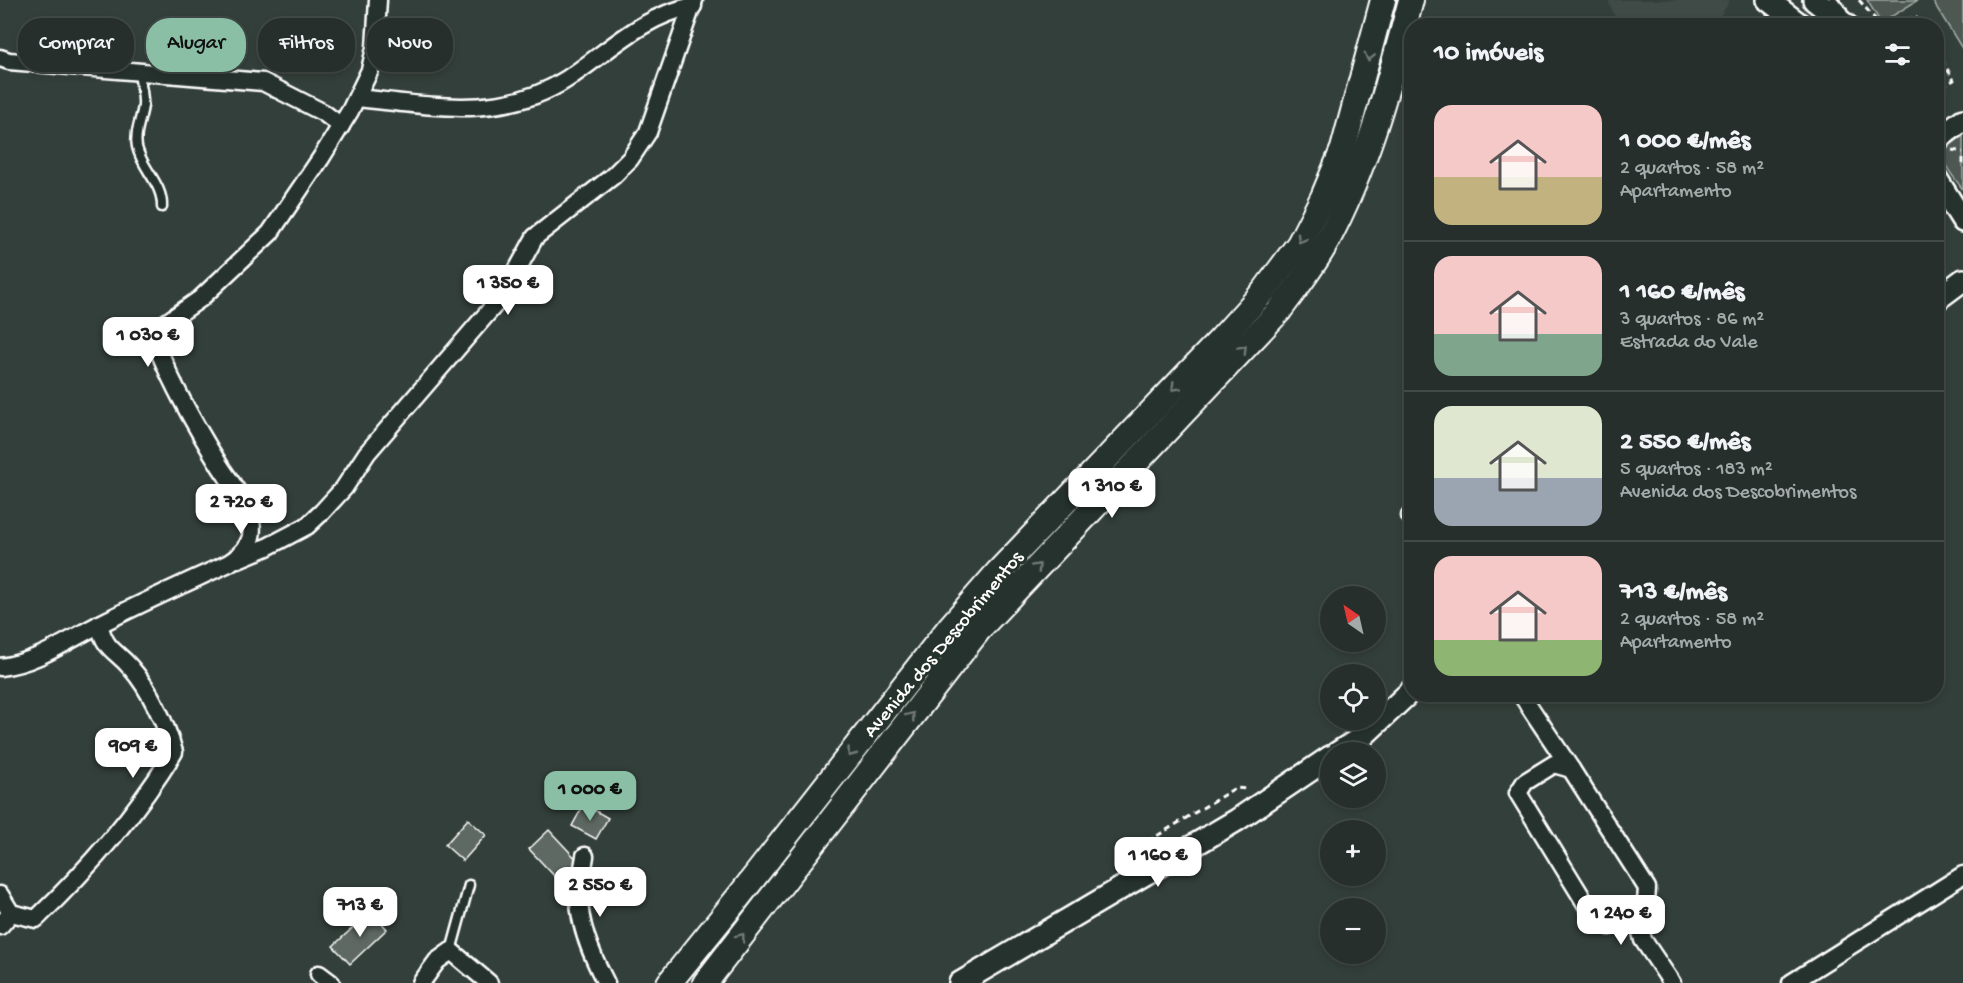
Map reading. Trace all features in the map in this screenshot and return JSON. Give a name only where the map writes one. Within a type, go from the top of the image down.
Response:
[{"type":"main road","name":"Avenida dos Descobrimentos","points":[[669,983],[957,619],[999,571],[1220,340],[1264,290],[1299,244],[1323,197],[1343,149],[1383,0]]},
{"type":"main road","name":"Avenida dos Descobrimentos","points":[[1406,18],[1411,0]]},
{"type":"main road","name":"Avenida dos Descobrimentos","points":[[705,983],[981,627],[1279,311],[1308,273],[1346,204],[1368,150],[1404,24]]},
{"type":"street","points":[[267,547],[189,410],[156,345],[154,331],[200,299],[270,233],[341,126],[370,70],[375,48],[378,0]]},
{"type":"street","points":[[1768,0],[1792,18]]},
{"type":"street","points":[[1814,0],[1837,18]]},
{"type":"street","points":[[357,98],[445,107],[484,108],[530,98],[565,80],[647,22],[694,3]]},
{"type":"street","points":[[0,667],[39,656],[99,624],[231,561],[267,547],[307,526],[344,488],[367,453],[504,294],[535,237],[613,176],[630,159],[648,132],[694,3]]},
{"type":"street","points":[[0,58],[9,61],[139,73],[263,82],[324,113],[341,126]]},
{"type":"street","points":[[1944,121],[1962,121]]},
{"type":"street","points":[[1944,134],[1962,121]]},
{"type":"street","points":[[1944,191],[1963,221]]},
{"type":"street","points":[[1944,294],[1963,280]]},
{"type":"street","points":[[231,561],[243,553],[251,539],[252,524],[246,507]]},
{"type":"street","points":[[0,895],[5,920],[36,919],[68,889],[122,823],[174,752],[170,738],[142,684],[130,666],[114,654],[103,640],[99,624]]},
{"type":"street","points":[[1354,742],[1404,698]]},
{"type":"street","points":[[1526,702],[1647,888],[1646,903],[1639,924],[1643,940],[1671,983]]},
{"type":"street","points":[[1541,772],[1550,751],[1548,736]]},
{"type":"street","points":[[960,983],[1237,820],[1320,764]]},
{"type":"street","points":[[1571,769],[1554,764],[1525,782],[1518,793],[1594,917],[1610,926],[1628,930],[1643,940]]},
{"type":"street","points":[[585,856],[579,898],[595,962],[606,983]]},
{"type":"street","points":[[1791,983],[1963,875]]},
{"type":"street","points":[[1610,926],[1646,903]]},
{"type":"street","points":[[421,983],[437,961],[451,951],[489,983]]},
{"type":"lane","points":[[1833,0],[1848,18]]},
{"type":"lane","points":[[139,73],[143,105],[137,130],[137,146],[141,159],[163,199],[162,207]]},
{"type":"lane","points":[[451,951],[469,885]]},
{"type":"path","points":[[1859,0],[1874,18]]},
{"type":"path","points":[[1944,64],[1954,80],[1944,86]]},
{"type":"path","points":[[1963,158],[1963,165]]},
{"type":"shaded area","points":[[1608,0],[1730,0],[1719,18],[1615,18]]},
{"type":"shaded area","points":[[1867,0],[1918,0],[1889,18],[1878,18]]},
{"type":"shaded area","points":[[1932,0],[1963,0],[1963,50],[1944,18]]},
{"type":"shaded area","points":[[1963,136],[1963,190],[1947,167],[1944,155],[1953,143]]},
{"type":"building","points":[[584,804],[608,818],[596,839],[572,826]]},
{"type":"building","points":[[468,819],[486,835],[463,861],[445,845]]},
{"type":"building","points":[[549,830],[579,862],[559,881],[529,849]]},
{"type":"building","points":[[371,911],[387,929],[350,964],[333,946]]}]
